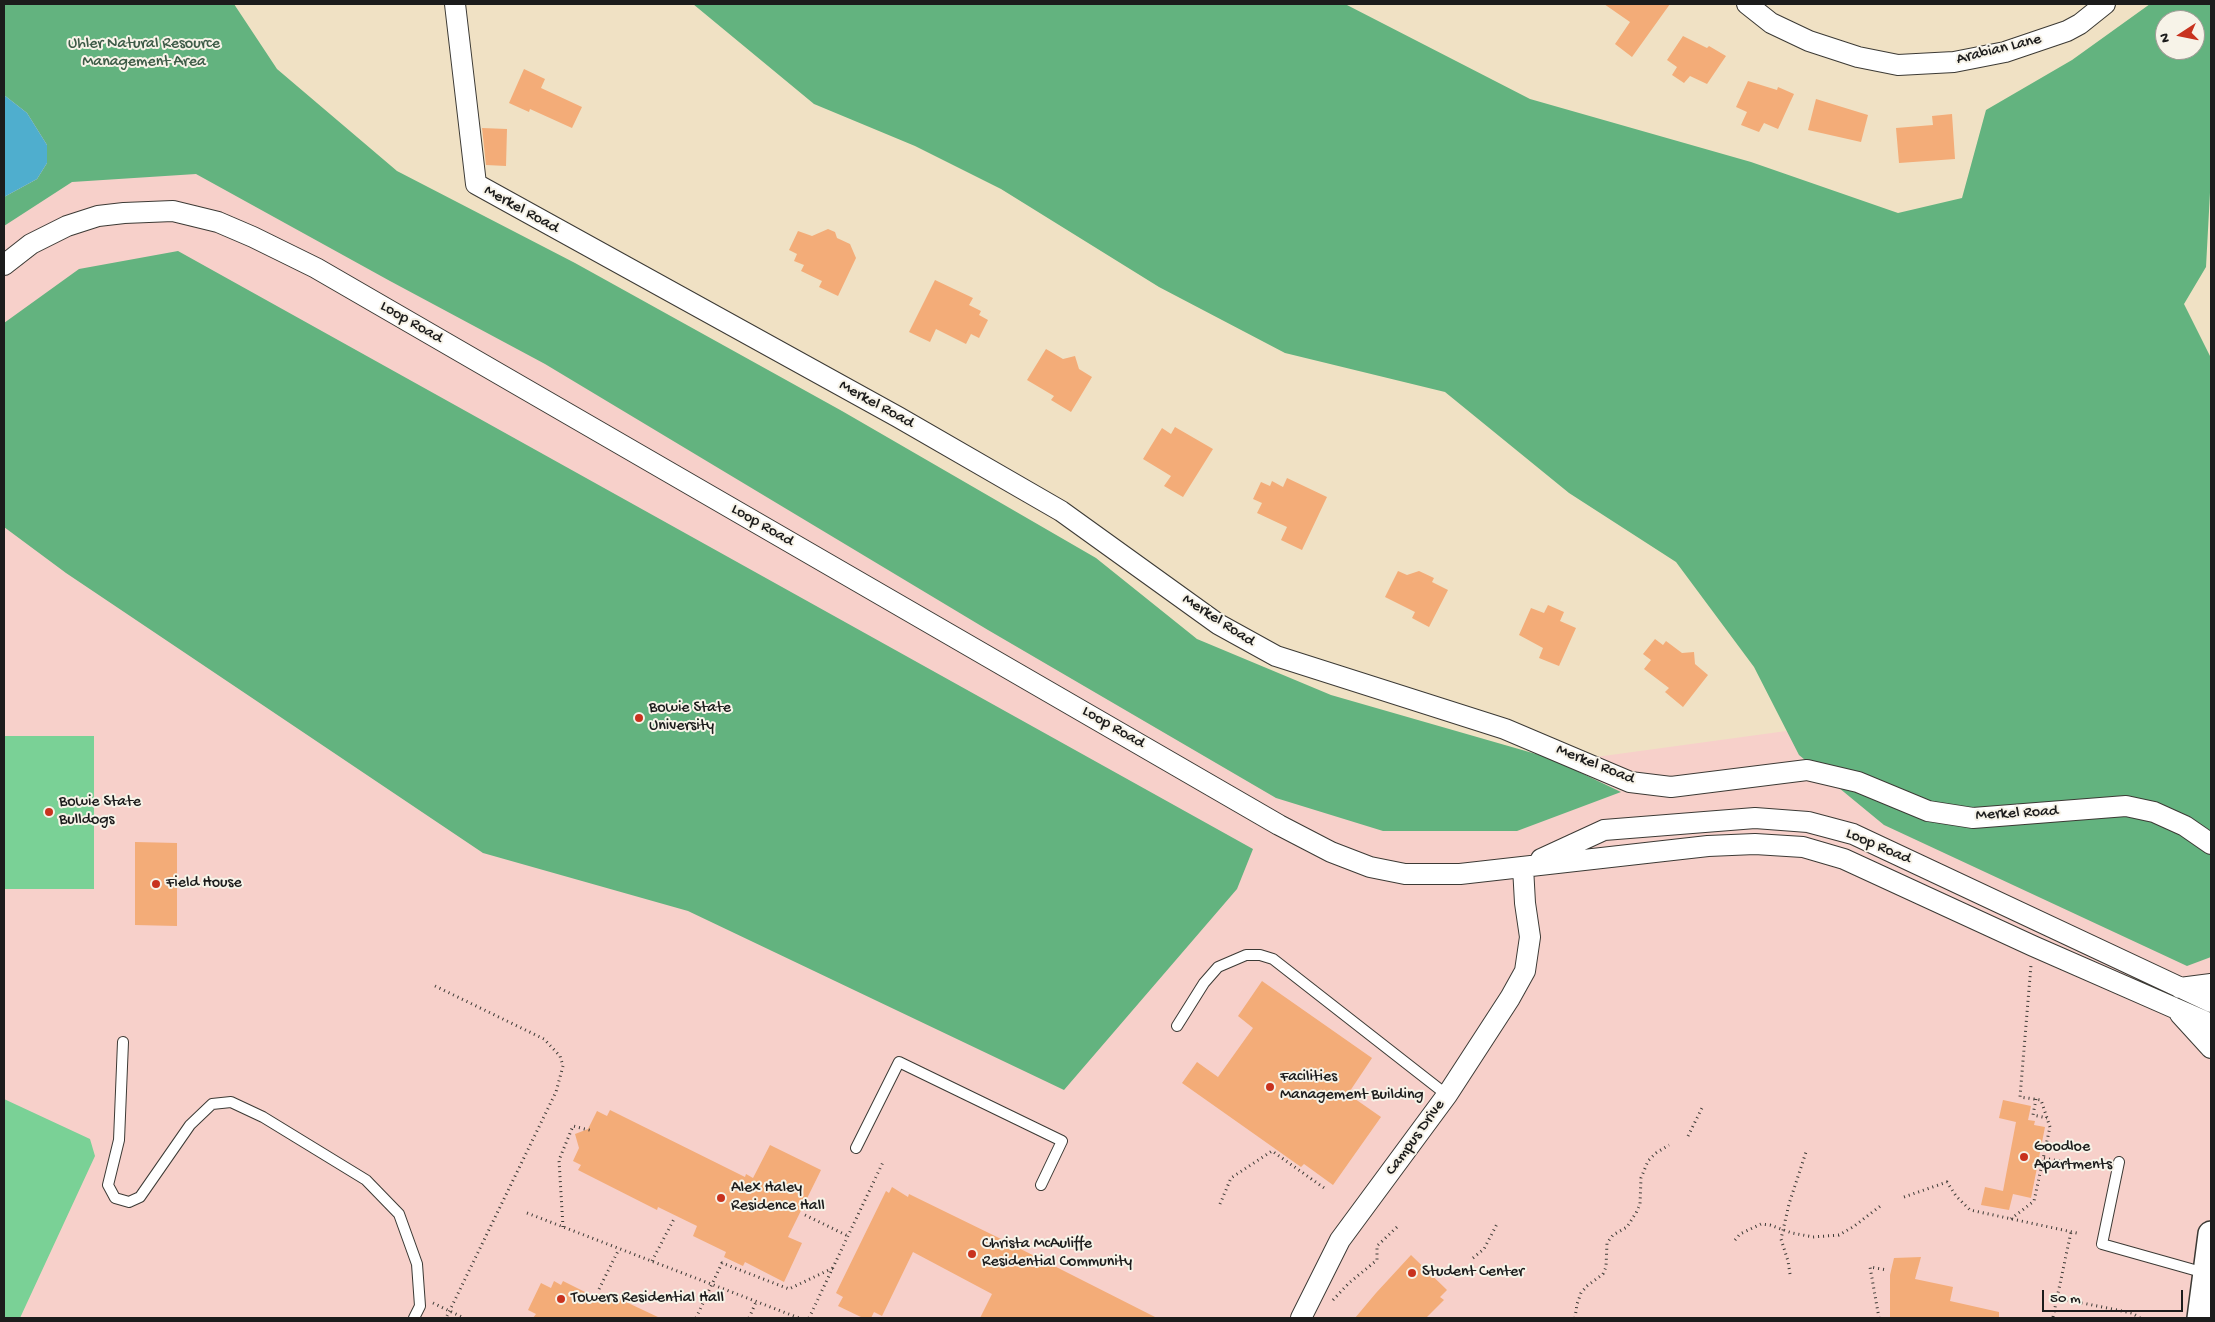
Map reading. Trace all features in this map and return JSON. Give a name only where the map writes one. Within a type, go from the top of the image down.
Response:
[{"type":"street","name":"Merkel Road","points":[[455,4],[476,184],[898,417],[1061,511],[1218,624],[1276,656],[1505,729],[1630,782],[1671,787],[1807,770],[1858,782],[1928,811],[1973,818],[2126,806],[2154,812],[2185,826],[2211,844]]},
{"type":"street","name":"Arabian Lane","points":[[1747,4],[1771,23],[1809,41],[1836,51],[1882,63],[1898,65],[1954,62],[2005,52],[2067,31],[2080,24],[2106,4]]},
{"type":"street","name":"Loop Road","points":[[4,265],[11,258],[48,234],[98,216],[173,211],[218,222],[316,268],[1331,852],[1370,867],[1405,874],[1460,874],[1708,846],[1755,844],[1803,847],[1844,859],[2033,946],[2211,1024]]},
{"type":"street","name":"Loop Road","points":[[1523,866],[1604,830],[1755,818],[1808,822],[1853,834],[2211,1002]]},
{"type":"street","name":"Campus Drive","points":[[1301,1318],[1340,1240],[1447,1095],[1510,998],[1525,971],[1530,938],[1525,903],[1523,866]]},
{"type":"street","points":[[2180,988],[2211,984]]},
{"type":"street","points":[[2174,1007],[2211,1048]]},
{"type":"street","points":[[2200,1318],[2211,1234]]},
{"type":"lane","points":[[1177,1026],[1204,983],[1218,967],[1246,955],[1260,955],[1273,959],[1447,1095]]},
{"type":"lane","points":[[123,1042],[119,1140],[108,1184],[115,1198],[130,1202],[140,1197],[190,1125],[212,1104],[231,1102],[263,1117],[366,1180],[399,1214],[417,1264],[420,1306],[414,1318]]},
{"type":"lane","points":[[856,1148],[899,1062],[1062,1141],[1041,1185]]},
{"type":"lane","points":[[2119,1162],[2102,1244],[2205,1273]]},
{"type":"path","points":[[2011,1219],[2034,1201],[2050,1127],[2041,1100],[2020,1097],[2032,960]]},
{"type":"path","points":[[435,986],[544,1039],[560,1056],[563,1066],[556,1092],[446,1318]]},
{"type":"path","points":[[2036,1100],[2034,1115],[2047,1118]]},
{"type":"path","points":[[1688,1136],[1702,1108]]},
{"type":"path","points":[[563,1227],[559,1160],[573,1126],[592,1131]]},
{"type":"path","points":[[1575,1318],[1577,1304],[1582,1293],[1587,1286],[1603,1274],[1606,1268],[1607,1243],[1613,1235],[1627,1227],[1636,1213],[1640,1204],[1641,1178],[1648,1161],[1656,1153],[1669,1145]]},
{"type":"path","points":[[1790,1274],[1781,1239],[1788,1204],[1807,1149]]},
{"type":"path","points":[[1220,1204],[1231,1178],[1272,1151],[1327,1190]]},
{"type":"path","points":[[2044,1158],[2092,1168]]},
{"type":"path","points":[[809,1318],[884,1160]]},
{"type":"path","points":[[1904,1197],[1947,1182],[1970,1210],[2076,1233]]},
{"type":"path","points":[[1735,1240],[1740,1234],[1761,1224],[1813,1238],[1839,1236],[1883,1204]]},
{"type":"path","points":[[527,1213],[798,1318]]},
{"type":"path","points":[[805,1215],[848,1236]]},
{"type":"path","points":[[652,1261],[674,1219]]},
{"type":"path","points":[[1474,1258],[1484,1249],[1498,1222]]},
{"type":"path","points":[[1330,1303],[1349,1283],[1377,1260],[1377,1246],[1397,1227]]},
{"type":"path","points":[[2053,1317],[2071,1232]]},
{"type":"path","points":[[600,1289],[619,1249]]},
{"type":"path","points":[[696,1318],[722,1262],[789,1289],[833,1268]]},
{"type":"path","points":[[1879,1318],[1870,1267],[1887,1270]]},
{"type":"path","points":[[419,1297],[464,1318]]},
{"type":"path","points":[[2057,1298],[2132,1313],[2140,1318]]},
{"type":"path","points":[[749,1318],[756,1302]]},
{"type":"shaded area","name":"Bowie State University","points":[[4,35],[1391,781],[1552,763],[2211,673],[2211,1318],[4,1318]]},
{"type":"green space","name":"Uhler Natural Resource Management Area","points":[[4,4],[234,4],[277,69],[397,171],[575,263],[842,411],[1096,558],[1197,639],[1331,695],[1550,758],[1621,792],[1517,831],[1383,831],[1276,798],[988,630],[545,364],[196,174],[72,182],[4,226],[4,197],[37,179],[47,163],[47,145],[27,113],[4,95]]},
{"type":"green space","points":[[693,4],[1345,4],[1530,99],[1751,162],[1898,213],[1962,198],[1986,110],[2072,60],[2150,4],[2211,4],[2211,174],[2206,267],[2184,304],[2211,358],[2211,957],[2187,966],[1884,825],[1799,755],[1754,667],[1676,562],[1569,493],[1445,392],[1285,353],[1159,287],[1001,189],[915,146],[814,104]]},
{"type":"green space","points":[[178,251],[1253,849],[1237,889],[1064,1090],[688,911],[483,853],[66,573],[4,527],[4,323],[79,269]]},
{"type":"green space","name":"Bowie State Bulldogs","points":[[4,736],[94,736],[94,889],[4,889]]},
{"type":"green space","points":[[4,1099],[90,1139],[95,1156],[20,1318],[4,1318]]},
{"type":"water","points":[[4,95],[27,113],[47,145],[47,163],[37,179],[4,197]]},
{"type":"building","points":[[1604,4],[1670,4],[1632,57],[1615,44],[1630,22]]},
{"type":"building","points":[[1683,36],[1707,48],[1709,46],[1726,56],[1707,84],[1690,76],[1684,83],[1672,75],[1677,67],[1667,60]]},
{"type":"building","points":[[524,69],[545,79],[541,88],[582,107],[572,128],[530,109],[529,112],[509,103]]},
{"type":"building","points":[[1748,81],[1777,90],[1778,87],[1794,94],[1778,129],[1764,123],[1759,132],[1741,125],[1747,112],[1736,107]]},
{"type":"building","points":[[1816,99],[1868,115],[1861,142],[1808,130]]},
{"type":"building","points":[[1952,114],[1955,159],[1899,163],[1896,128],[1933,125],[1932,116]]},
{"type":"building","points":[[482,128],[507,129],[506,166],[486,165]]},
{"type":"building","points":[[828,229],[835,232],[837,238],[850,244],[856,258],[838,296],[819,287],[822,281],[801,271],[804,265],[794,261],[797,254],[789,250],[798,231],[812,236]]},
{"type":"building","points":[[935,280],[973,298],[969,305],[981,311],[979,315],[988,320],[979,338],[971,334],[966,344],[936,329],[930,342],[909,332]]},
{"type":"building","points":[[1046,349],[1063,359],[1075,356],[1079,369],[1092,377],[1071,412],[1051,400],[1054,396],[1027,380]]},
{"type":"building","points":[[1175,427],[1213,449],[1183,497],[1164,486],[1171,476],[1143,459],[1162,428],[1171,434]]},
{"type":"building","points":[[1287,478],[1327,497],[1302,550],[1281,540],[1287,527],[1257,513],[1262,503],[1253,499],[1261,482],[1270,486],[1272,481],[1283,487]]},
{"type":"building","points":[[1398,571],[1407,575],[1419,571],[1434,578],[1432,582],[1448,590],[1429,627],[1412,618],[1415,612],[1385,597]]},
{"type":"building","points":[[1548,605],[1564,612],[1560,621],[1576,628],[1559,666],[1539,658],[1543,648],[1519,635],[1531,608],[1544,613]]},
{"type":"building","points":[[1655,639],[1663,645],[1666,641],[1682,653],[1694,652],[1695,664],[1708,675],[1683,707],[1665,692],[1669,688],[1644,669],[1651,660],[1643,654]]},
{"type":"building","name":"Field House","points":[[135,842],[177,843],[177,926],[135,925]]},
{"type":"building","name":"Facilities Management Building","points":[[1262,981],[1372,1058],[1348,1094],[1381,1117],[1333,1185],[1304,1164],[1301,1167],[1182,1083],[1197,1062],[1218,1077],[1253,1028],[1238,1016]]},
{"type":"building","name":"Goodloe Apartments","points":[[2003,1100],[2031,1106],[2028,1120],[2035,1121],[2034,1125],[2045,1127],[2031,1198],[2013,1194],[2009,1210],[1981,1205],[1985,1187],[2003,1191],[2016,1122],[1999,1118]]},
{"type":"building","name":"Alex Haley Residence Hall","points":[[610,1110],[745,1177],[746,1174],[753,1178],[770,1145],[821,1170],[788,1237],[802,1243],[784,1282],[745,1262],[743,1266],[724,1257],[726,1252],[693,1236],[697,1226],[658,1207],[657,1210],[578,1170],[581,1165],[573,1161],[579,1148],[575,1134],[588,1129],[597,1111],[607,1116]]},
{"type":"building","name":"Christa McAuliffe Residential Community","points":[[892,1187],[908,1197],[909,1194],[1157,1318],[980,1318],[992,1294],[913,1252],[882,1316],[874,1312],[871,1318],[863,1318],[838,1306],[843,1297],[836,1293],[886,1191],[889,1193]]},
{"type":"building","name":"Student Center","points":[[1411,1255],[1447,1290],[1440,1297],[1444,1300],[1426,1318],[1355,1318],[1376,1293]]},
{"type":"building","points":[[1921,1257],[1915,1279],[1953,1287],[1950,1301],[1999,1312],[1999,1318],[1890,1318],[1890,1275],[1894,1258]]},
{"type":"building","name":"Towers Residential Hall","points":[[554,1281],[561,1285],[563,1281],[605,1302],[609,1294],[660,1318],[533,1318],[536,1314],[528,1310],[541,1283],[551,1288]]},
{"type":"place","name":"Bowie State University","points":[[639,718]]},
{"type":"place","name":"Bowie State Bulldogs","points":[[49,812]]},
{"type":"place","name":"Field House","points":[[156,884]]},
{"type":"place","name":"Facilities Management Building","points":[[1270,1087]]},
{"type":"place","name":"Goodloe Apartments","points":[[2024,1157]]},
{"type":"place","name":"Alex Haley Residence Hall","points":[[721,1198]]},
{"type":"place","name":"Christa McAuliffe Residential Community","points":[[972,1254]]},
{"type":"place","name":"Student Center","points":[[1412,1273]]},
{"type":"place","name":"Towers Residential Hall","points":[[561,1299]]}]
